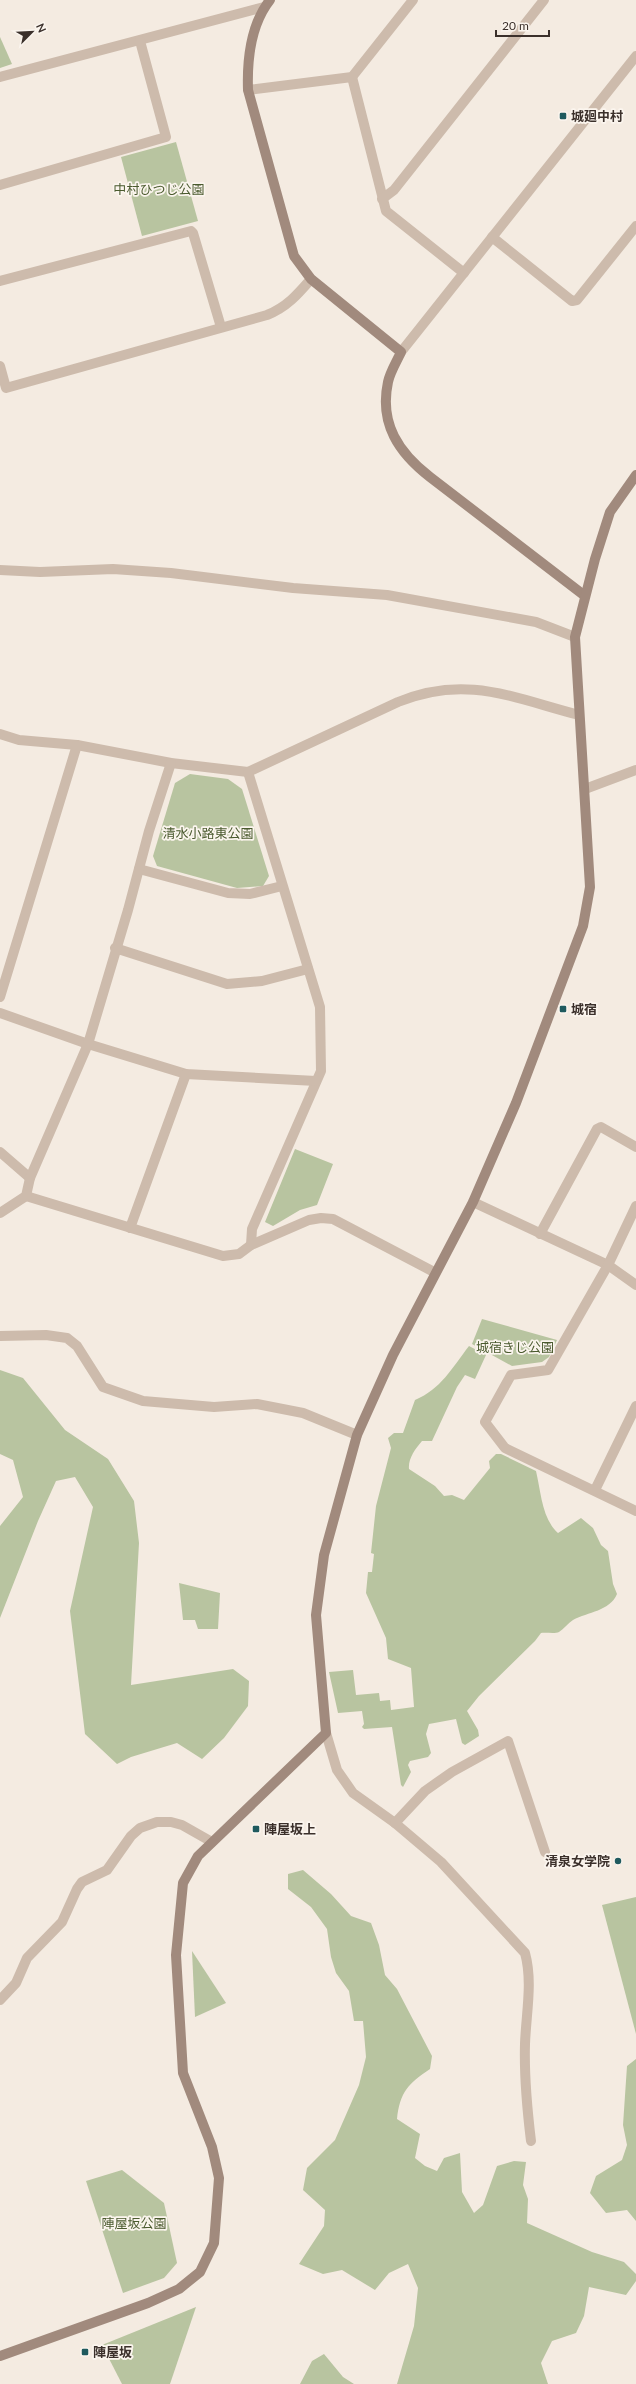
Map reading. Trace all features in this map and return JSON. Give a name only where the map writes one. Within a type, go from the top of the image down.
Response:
[{"type":"street","points":[[248,90],[352,77],[413,0]]},
{"type":"street","points":[[382,199],[394,190],[544,0]]},
{"type":"street","points":[[0,77],[140,41],[267,4]]},
{"type":"street","points":[[267,4],[250,48],[247,67],[248,90],[294,256],[311,279],[401,352]]},
{"type":"street","points":[[0,185],[166,137],[140,41]]},
{"type":"street","points":[[585,596],[412,463],[400,449],[391,431],[386,397],[388,381],[401,352],[636,56]]},
{"type":"street","points":[[352,77],[386,211],[464,273]]},
{"type":"street","points":[[492,237],[572,301],[576,300],[636,226]]},
{"type":"street","points":[[0,282],[191,231],[193,233],[221,327]]},
{"type":"street","points":[[0,366],[6,388],[281,309],[293,300],[311,279]]},
{"type":"street","points":[[532,2141],[525,2094],[526,2004],[530,1970],[525,1953],[441,1862],[395,1823],[353,1793],[337,1770],[326,1733],[316,1615],[324,1555],[357,1435],[393,1355],[434,1272],[473,1202],[519,1096],[583,926],[590,887],[575,637],[585,596],[610,512],[636,475]]},
{"type":"street","points":[[0,570],[40,572],[113,569],[171,573],[293,588],[387,595],[536,622],[575,637]]},
{"type":"street","points":[[0,734],[19,740],[77,745],[171,763],[248,772],[398,702],[419,694],[440,690],[462,688],[485,690],[579,715]]},
{"type":"street","points":[[0,997],[77,745]]},
{"type":"street","points":[[0,1213],[26,1196],[30,1178],[88,1044],[149,831],[171,763]]},
{"type":"street","points":[[585,788],[636,770]]},
{"type":"street","points":[[248,772],[320,1007],[321,1071],[252,1229],[251,1245]]},
{"type":"street","points":[[139,869],[228,893],[250,894],[282,886]]},
{"type":"street","points":[[115,948],[226,984],[262,981],[308,969]]},
{"type":"street","points":[[0,1013],[88,1044],[186,1074],[316,1081]]},
{"type":"street","points":[[130,1228],[186,1074]]},
{"type":"street","points":[[540,1234],[597,1129],[601,1126],[636,1147]]},
{"type":"street","points":[[0,1152],[30,1178]]},
{"type":"street","points":[[26,1196],[223,1256],[238,1254],[251,1245],[309,1220],[332,1219],[434,1272]]},
{"type":"street","points":[[473,1202],[608,1265],[636,1286]]},
{"type":"street","points":[[636,1206],[608,1265],[548,1370],[511,1375],[485,1422],[505,1448],[636,1511]]},
{"type":"street","points":[[0,1336],[46,1335],[67,1338],[77,1346],[103,1387],[143,1401],[214,1407],[257,1404],[303,1413],[357,1435]]},
{"type":"street","points":[[595,1490],[636,1406]]},
{"type":"street","points":[[0,2356],[101,2321],[179,2289],[200,2272],[214,2243],[219,2178],[212,2147],[183,2073],[176,1955],[183,1883],[198,1856],[326,1733]]},
{"type":"street","points":[[395,1823],[430,1787],[452,1772],[508,1741],[545,1852]]},
{"type":"street","points":[[0,2000],[16,1983],[27,1958],[62,1922],[76,1889],[82,1882],[107,1870],[131,1836],[140,1828],[157,1822],[171,1822],[182,1825],[212,1842]]},
{"type":"green space","points":[[0,37],[12,64],[0,68]]},
{"type":"green space","name":"中村ひつじ公園","points":[[176,142],[198,221],[142,236],[121,157]]},
{"type":"green space","name":"清水小路東公園","points":[[190,774],[228,779],[242,789],[269,876],[263,886],[237,888],[157,866],[153,856],[175,783]]},
{"type":"green space","points":[[295,1149],[333,1164],[317,1205],[300,1210],[273,1226],[265,1222]]},
{"type":"green space","name":"城宿きじ公園","points":[[482,1319],[557,1340],[549,1357],[542,1362],[512,1366],[472,1344]]},
{"type":"green space","points":[[469,1346],[486,1355],[475,1379],[465,1375],[457,1387],[432,1441],[422,1441],[419,1444],[411,1458],[409,1469],[435,1486],[444,1496],[452,1495],[464,1500],[490,1468],[489,1461],[496,1454],[501,1454],[536,1471],[545,1513],[553,1527],[558,1533],[581,1518],[593,1528],[601,1545],[608,1551],[613,1584],[617,1594],[614,1600],[604,1608],[573,1620],[559,1632],[541,1633],[535,1641],[479,1696],[467,1711],[478,1730],[479,1736],[465,1745],[462,1743],[456,1719],[429,1724],[426,1734],[431,1753],[428,1757],[410,1761],[408,1765],[411,1772],[403,1787],[401,1785],[392,1727],[364,1729],[362,1727],[364,1724],[362,1711],[338,1713],[329,1672],[353,1670],[356,1695],[379,1693],[380,1701],[390,1700],[391,1710],[414,1707],[411,1668],[388,1659],[386,1638],[366,1593],[368,1572],[372,1572],[374,1554],[371,1553],[376,1506],[391,1448],[388,1438],[394,1433],[403,1433],[415,1400],[439,1384]]},
{"type":"green space","points":[[0,1370],[23,1378],[65,1430],[108,1459],[134,1501],[139,1543],[131,1685],[233,1669],[249,1681],[248,1706],[224,1738],[202,1759],[177,1743],[131,1757],[117,1764],[85,1734],[70,1611],[93,1507],[75,1477],[56,1481],[38,1521],[0,1618],[0,1526],[23,1497],[13,1460],[0,1454]]},
{"type":"green space","points":[[179,1583],[220,1593],[218,1629],[198,1629],[195,1620],[183,1620]]},
{"type":"green space","points":[[303,1870],[331,1894],[351,1916],[371,1923],[379,1945],[385,1975],[397,1989],[432,2056],[430,2069],[416,2079],[406,2090],[398,2110],[397,2119],[420,2134],[415,2158],[425,2166],[437,2171],[444,2158],[460,2153],[462,2192],[474,2213],[483,2205],[497,2166],[514,2161],[526,2162],[523,2185],[528,2199],[527,2223],[592,2252],[624,2262],[636,2274],[636,2281],[626,2295],[589,2287],[584,2316],[576,2333],[552,2341],[541,2363],[548,2384],[397,2384],[414,2326],[418,2288],[408,2264],[389,2273],[375,2290],[342,2270],[323,2274],[299,2264],[324,2226],[325,2210],[303,2190],[307,2168],[335,2140],[359,2085],[366,2057],[363,2021],[354,2021],[349,1991],[336,1973],[331,1957],[327,1929],[311,1907],[288,1889],[288,1874]]},
{"type":"green space","points":[[636,1897],[636,2034],[602,1905]]},
{"type":"green space","points":[[192,1951],[226,2003],[195,2017]]},
{"type":"green space","points":[[636,2059],[636,2221],[627,2210],[606,2213],[590,2193],[596,2176],[622,2160],[627,2145],[623,2125],[627,2066]]},
{"type":"green space","name":"陣屋坂公園","points":[[122,2170],[164,2203],[177,2263],[164,2278],[123,2293],[86,2181]]},
{"type":"green space","points":[[196,2307],[170,2384],[122,2384],[102,2345]]},
{"type":"green space","points":[[324,2354],[343,2377],[354,2384],[300,2384],[312,2361]]},
{"type":"place","name":"城廻中村","points":[[563,116]]},
{"type":"place","name":"城宿","points":[[563,1009]]},
{"type":"place","name":"陣屋坂上","points":[[256,1829]]},
{"type":"place","name":"清泉女学院","points":[[618,1861]]},
{"type":"place","name":"陣屋坂","points":[[85,2352]]}]
